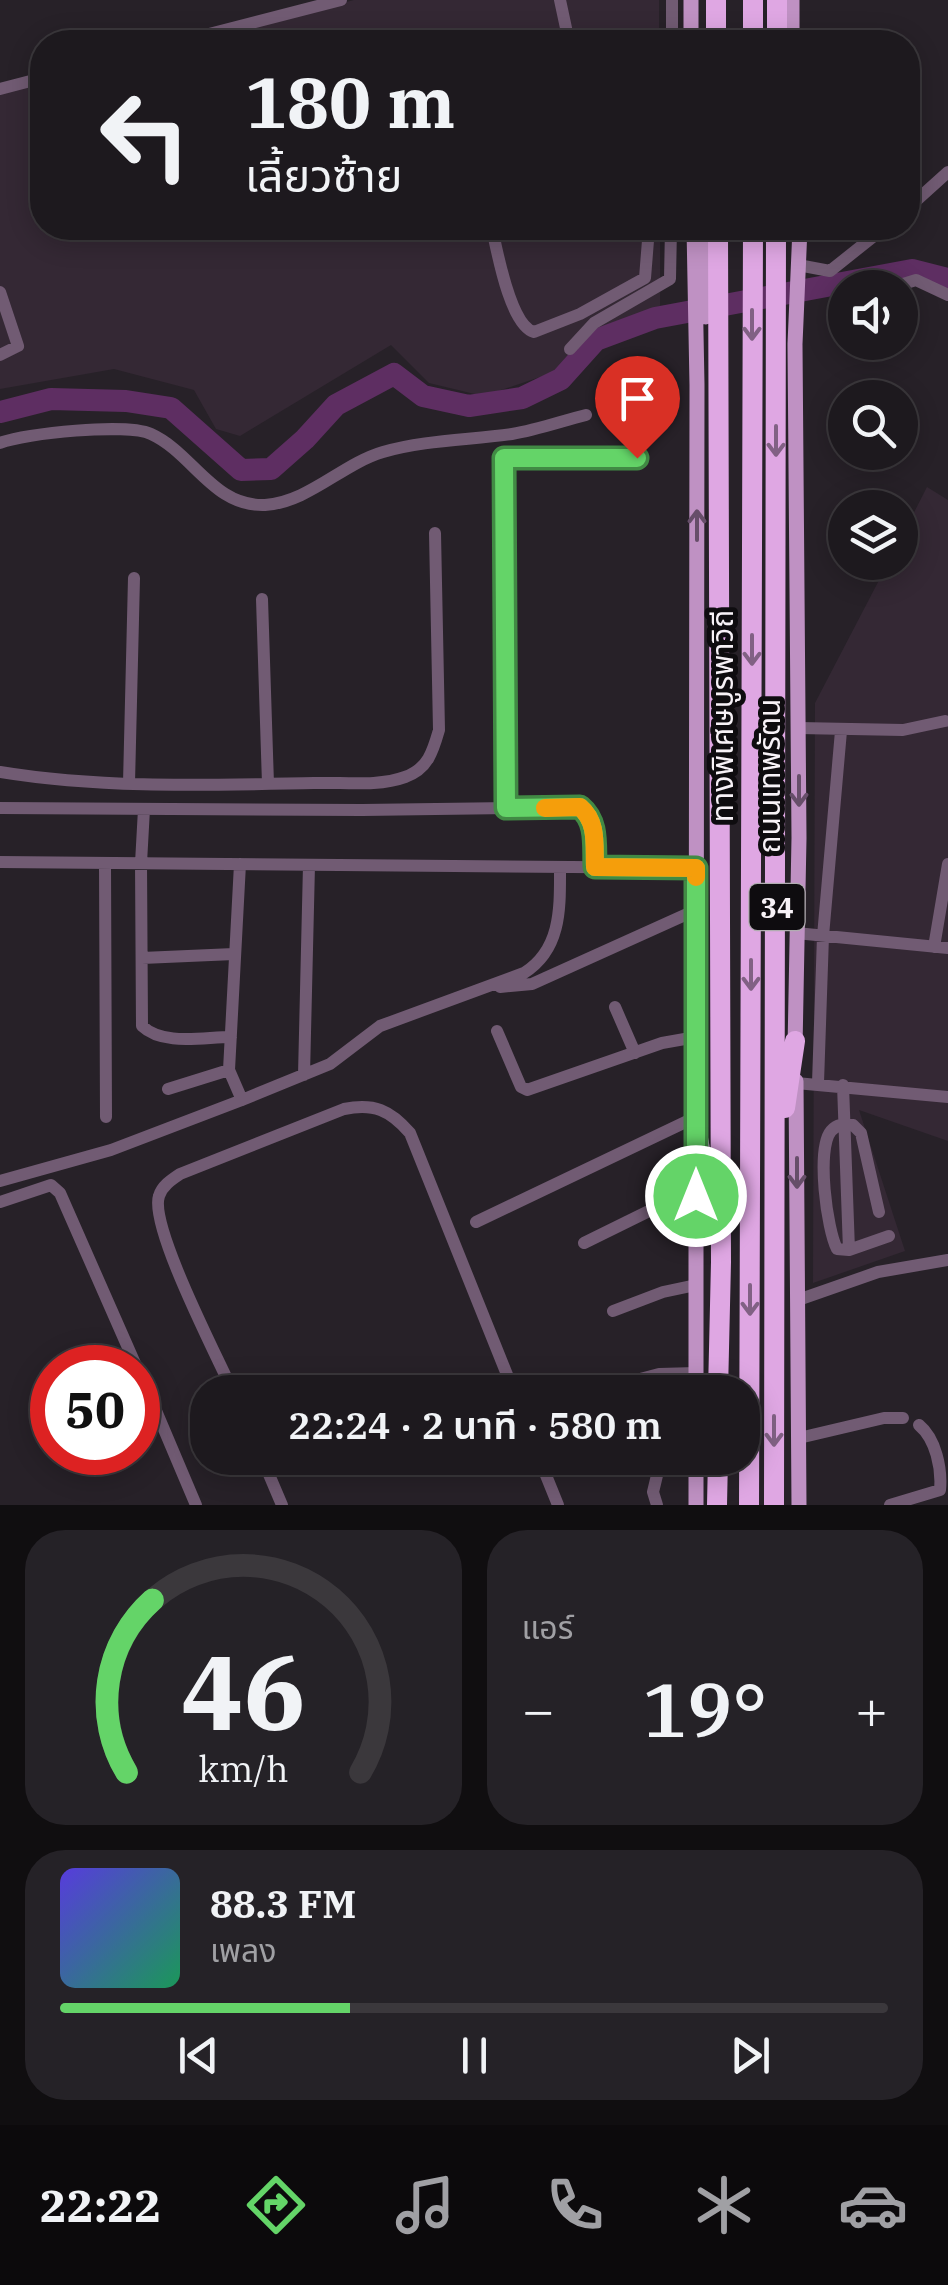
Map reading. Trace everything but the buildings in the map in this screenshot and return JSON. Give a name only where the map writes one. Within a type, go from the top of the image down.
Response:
[{"type":"highway","points":[[716,0],[716,30]]},
{"type":"highway","points":[[730,0],[730,30]]},
{"type":"highway","points":[[753,0],[753,30]]},
{"type":"highway","points":[[777,30],[778,0]]},
{"type":"highway","name":"ถนนเทพรัตน","points":[[716,240],[706,309],[721,1262],[718,1375]]},
{"type":"highway","name":"ทางพิเศษบูรพาวิถี","points":[[727,1375],[730,240]]},
{"type":"highway","name":"ทางพิเศษบูรพาวิถี","points":[[749,1505],[753,240]]},
{"type":"highway","name":"ถนนเทพรัตน","points":[[774,1505],[774,1186],[787,309],[776,279],[776,240]]},
{"type":"highway","points":[[774,1186],[795,1040]]},
{"type":"highway","points":[[696,1122],[721,1262]]},
{"type":"highway","points":[[717,1505],[718,1475]]},
{"type":"highway","points":[[727,1475],[727,1505]]},
{"type":"main road","points":[[690,0],[690,30]]},
{"type":"main road","points":[[708,0],[708,30]]},
{"type":"main road","points":[[792,0],[792,30]]},
{"type":"main road","points":[[801,0],[802,30]]},
{"type":"main road","name":"ถนนเทพรัตน","points":[[696,240],[706,309],[697,385],[696,1373]]},
{"type":"main road","points":[[706,309],[707,240]]},
{"type":"main road","name":"ถนนเทพรัตน","points":[[797,240],[798,273],[787,309],[798,728],[795,1040],[799,1505]]},
{"type":"main road","points":[[696,1475],[696,1505]]},
{"type":"street","points":[[225,30],[342,0]]},
{"type":"street","points":[[560,0],[566,30]]},
{"type":"street","points":[[672,0],[672,30]]},
{"type":"street","points":[[0,88],[30,81]]},
{"type":"street","points":[[920,200],[942,185],[948,172]]},
{"type":"street","points":[[495,240],[511,302],[524,328],[534,332],[580,314],[645,278],[648,240]]},
{"type":"street","points":[[570,348],[594,323],[670,279],[671,240]]},
{"type":"street","points":[[798,273],[830,271],[869,240]]},
{"type":"street","points":[[918,281],[948,294]]},
{"type":"street","points":[[0,292],[18,346],[0,355]]},
{"type":"street","points":[[0,443],[25,435],[142,431],[171,447],[224,495],[267,505],[300,495],[358,461],[385,451],[517,433],[586,415]]},
{"type":"street","points":[[506,808],[504,458],[637,458]]},
{"type":"street","points":[[0,772],[49,780],[268,784],[388,782],[416,772],[430,758],[439,730],[435,533]]},
{"type":"street","points":[[129,783],[134,578]]},
{"type":"street","points":[[262,599],[268,784]]},
{"type":"street","points":[[798,728],[903,730],[945,721]]},
{"type":"street","points":[[818,1082],[823,936],[840,731]]},
{"type":"street","points":[[0,808],[580,807],[594,829],[595,867]]},
{"type":"street","points":[[144,809],[142,1026],[152,1036],[230,1037]]},
{"type":"street","points":[[0,862],[696,868]]},
{"type":"street","points":[[106,863],[106,1116]]},
{"type":"street","points":[[240,864],[230,1070],[242,1100]]},
{"type":"street","points":[[796,933],[941,948],[948,864]]},
{"type":"street","points":[[304,1074],[309,865]]},
{"type":"street","points":[[0,1181],[112,1150],[242,1100],[346,1054],[380,1026],[524,973],[534,967],[552,944],[560,912],[560,866]]},
{"type":"street","points":[[482,988],[532,984],[696,910]]},
{"type":"street","points":[[142,958],[234,954]]},
{"type":"street","points":[[615,1007],[635,1053]]},
{"type":"street","points":[[497,1031],[522,1087],[527,1090],[662,1043],[696,1037]]},
{"type":"street","points":[[168,1088],[230,1070]]},
{"type":"street","points":[[796,1082],[948,1097]]},
{"type":"street","points":[[842,1085],[849,1250]]},
{"type":"street","points":[[225,1375],[168,1245],[158,1216],[158,1197],[168,1182],[180,1174],[365,1104],[396,1116],[410,1133],[507,1375]]},
{"type":"street","points":[[476,1222],[696,1122]]},
{"type":"street","points":[[879,1212],[862,1133],[844,1124],[831,1131],[824,1146],[830,1233],[837,1249],[849,1250],[889,1236]]},
{"type":"street","points":[[0,1202],[43,1185],[51,1185],[60,1192],[128,1345]]},
{"type":"street","points":[[584,1243],[652,1210],[696,1196]]},
{"type":"street","points":[[798,1300],[878,1272],[948,1260]]},
{"type":"street","points":[[613,1312],[664,1292],[696,1285]]},
{"type":"street","points":[[655,1375],[696,1373]]},
{"type":"street","points":[[799,1438],[884,1418],[902,1418]]},
{"type":"street","points":[[160,1420],[196,1505]]},
{"type":"street","points":[[890,1505],[940,1490],[932,1440],[919,1425]]},
{"type":"street","points":[[269,1475],[282,1505]]},
{"type":"street","points":[[547,1475],[558,1505]]},
{"type":"street","points":[[656,1505],[653,1492],[658,1475]]},
{"type":"shaded area","points":[[354,0],[659,0],[659,30],[237,30]]},
{"type":"shaded area","points":[[30,84],[30,240],[660,240],[660,306],[592,334],[561,370],[483,396],[429,383],[391,345],[240,436],[216,429],[194,390],[114,369],[0,389],[0,92]]},
{"type":"shaded area","points":[[927,487],[948,500],[948,1141],[859,1110],[905,1251],[813,1283],[815,703],[879,580],[918,580],[918,505]]},
{"type":"waterway","points":[[0,412],[51,399],[126,401],[171,408],[241,470],[271,469],[336,405],[394,374],[423,396],[469,406],[522,398],[561,379],[596,340],[655,318],[912,270],[948,279]]},
{"type":"slow traffic","points":[[545,808],[580,807],[588,814],[594,829],[595,867],[696,868],[696,877]]},
{"type":"route","points":[[637,458],[504,458],[506,808],[580,807],[594,829],[595,867],[696,868],[696,1196]]}]
